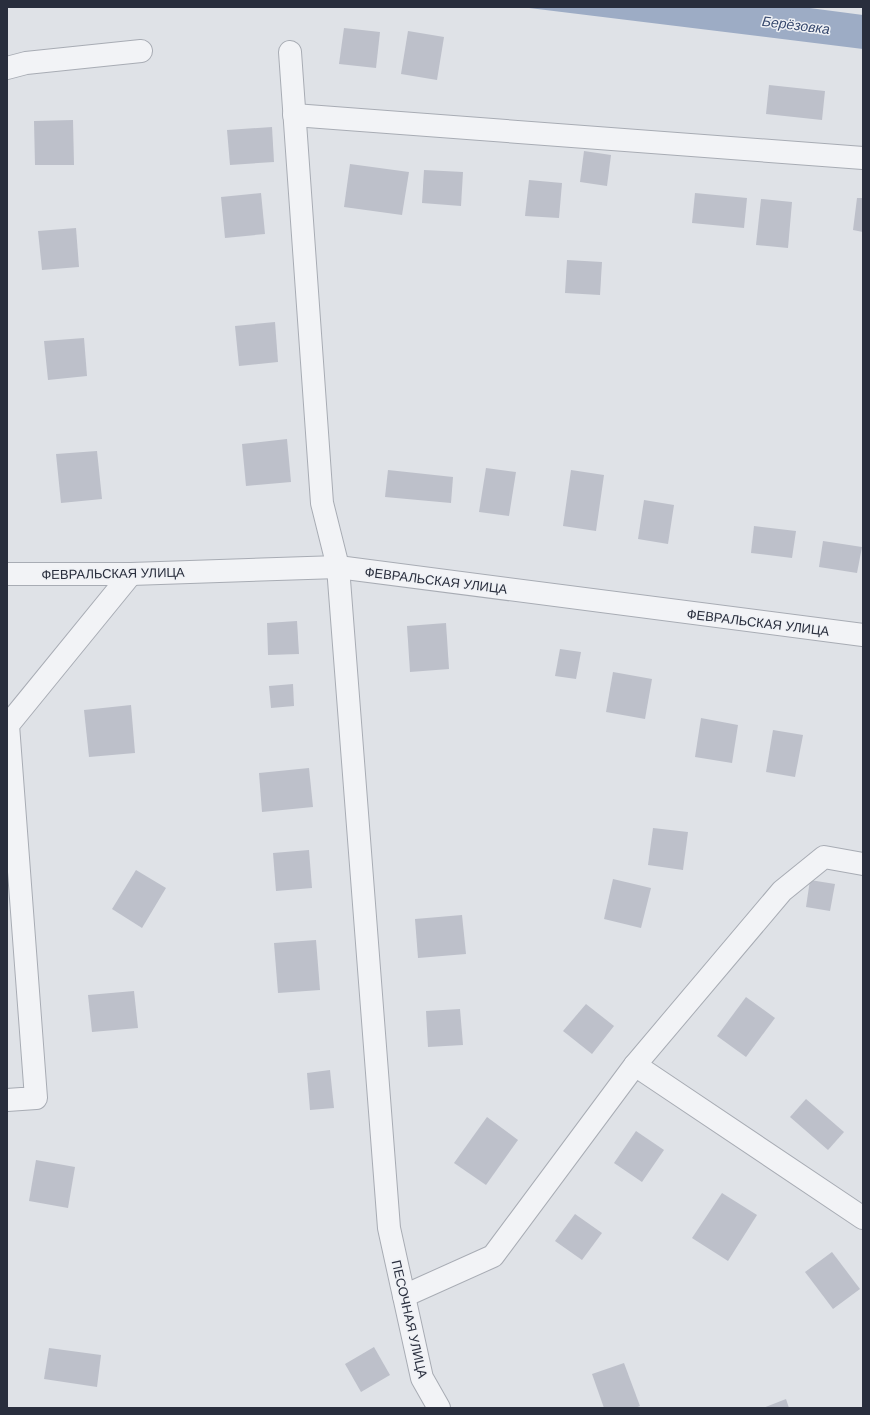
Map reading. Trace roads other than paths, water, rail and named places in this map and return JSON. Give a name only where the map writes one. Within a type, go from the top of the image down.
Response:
[{"type":"street","points":[[7,68],[26,63],[141,51]]},
{"type":"street","name":"ПЕСОЧНАЯ УЛИЦА","points":[[290,52],[322,503],[338,567],[389,1228],[422,1378],[439,1408]]},
{"type":"street","points":[[294,115],[863,158]]},
{"type":"street","name":"ФЕВРАЛЬСКАЯ УЛИЦА","points":[[7,574],[131,574],[338,567],[863,636]]},
{"type":"street","points":[[7,1100],[36,1098],[8,725],[131,574]]},
{"type":"street","points":[[404,1296],[493,1256],[635,1065],[782,891],[824,857],[863,864]]},
{"type":"street","points":[[635,1065],[863,1218]]},
{"type":"water","name":"Берёзовка","points":[[521,7],[802,7],[863,15],[863,49]]}]
